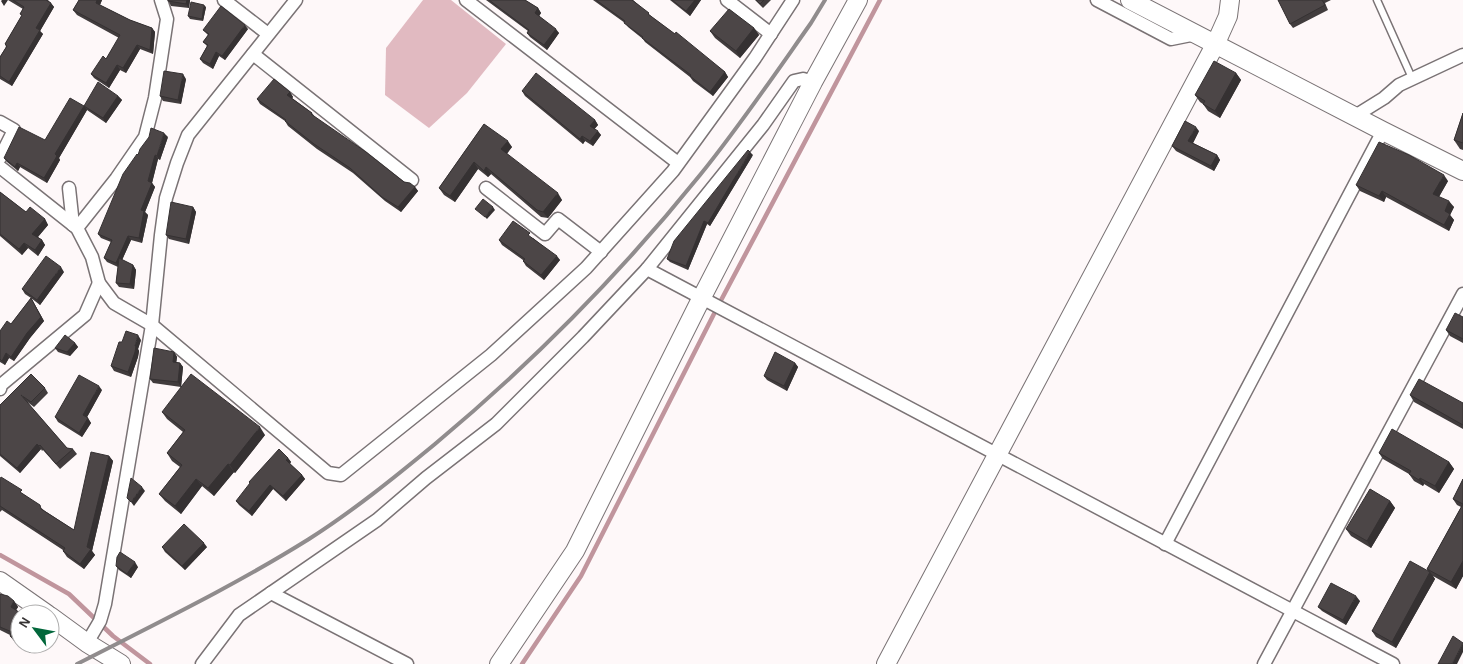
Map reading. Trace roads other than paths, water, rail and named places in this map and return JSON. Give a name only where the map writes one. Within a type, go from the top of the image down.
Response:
[{"type":"street","points":[[75,226],[116,179],[145,137],[155,98],[167,19],[162,0]]},
{"type":"street","points":[[224,0],[268,34]]},
{"type":"street","points":[[87,643],[100,621],[105,604],[152,325],[165,207],[177,163],[188,135],[296,0]]},
{"type":"street","points":[[466,0],[678,163]]},
{"type":"street","points":[[727,0],[771,34]]},
{"type":"street","points":[[69,188],[75,226],[92,258],[99,282],[114,303],[152,325],[328,473],[341,475],[491,356],[586,268],[678,163],[771,34],[793,0]]},
{"type":"street","points":[[499,664],[575,551],[705,300],[813,82],[858,0]]},
{"type":"street","points":[[1097,0],[1171,39],[1196,34]]},
{"type":"street","points":[[1130,0],[1383,132],[1463,171]]},
{"type":"street","points":[[886,664],[1216,45],[1228,16],[1230,0]]},
{"type":"street","points":[[253,54],[412,180]]},
{"type":"street","points":[[1355,116],[1384,98],[1399,85],[1463,55]]},
{"type":"street","points":[[202,664],[239,615],[377,520],[426,478],[496,424],[584,337],[647,269],[764,124],[794,81],[803,79],[813,82]]},
{"type":"street","points":[[0,122],[14,130],[0,158]]},
{"type":"street","points":[[1165,544],[1383,132]]},
{"type":"street","points":[[0,167],[75,226]]},
{"type":"street","points":[[486,188],[545,234],[558,219],[601,252]]},
{"type":"street","points":[[647,269],[1393,664]]},
{"type":"street","points":[[0,386],[85,315],[99,282]]},
{"type":"street","points":[[1264,664],[1463,294]]},
{"type":"street","points":[[0,581],[33,604]]},
{"type":"street","points":[[271,594],[407,664]]},
{"type":"street","points":[[60,623],[121,664]]},
{"type":"lane","points":[[1377,0],[1412,78]]},
{"type":"waterway","points":[[522,664],[581,576],[718,306],[880,0]]},
{"type":"waterway","points":[[0,555],[69,594],[113,636],[150,664]]},
{"type":"railway","points":[[77,664],[223,589],[309,539],[342,517],[435,444],[506,382],[607,282],[670,211],[743,119],[811,23],[825,0]]}]
